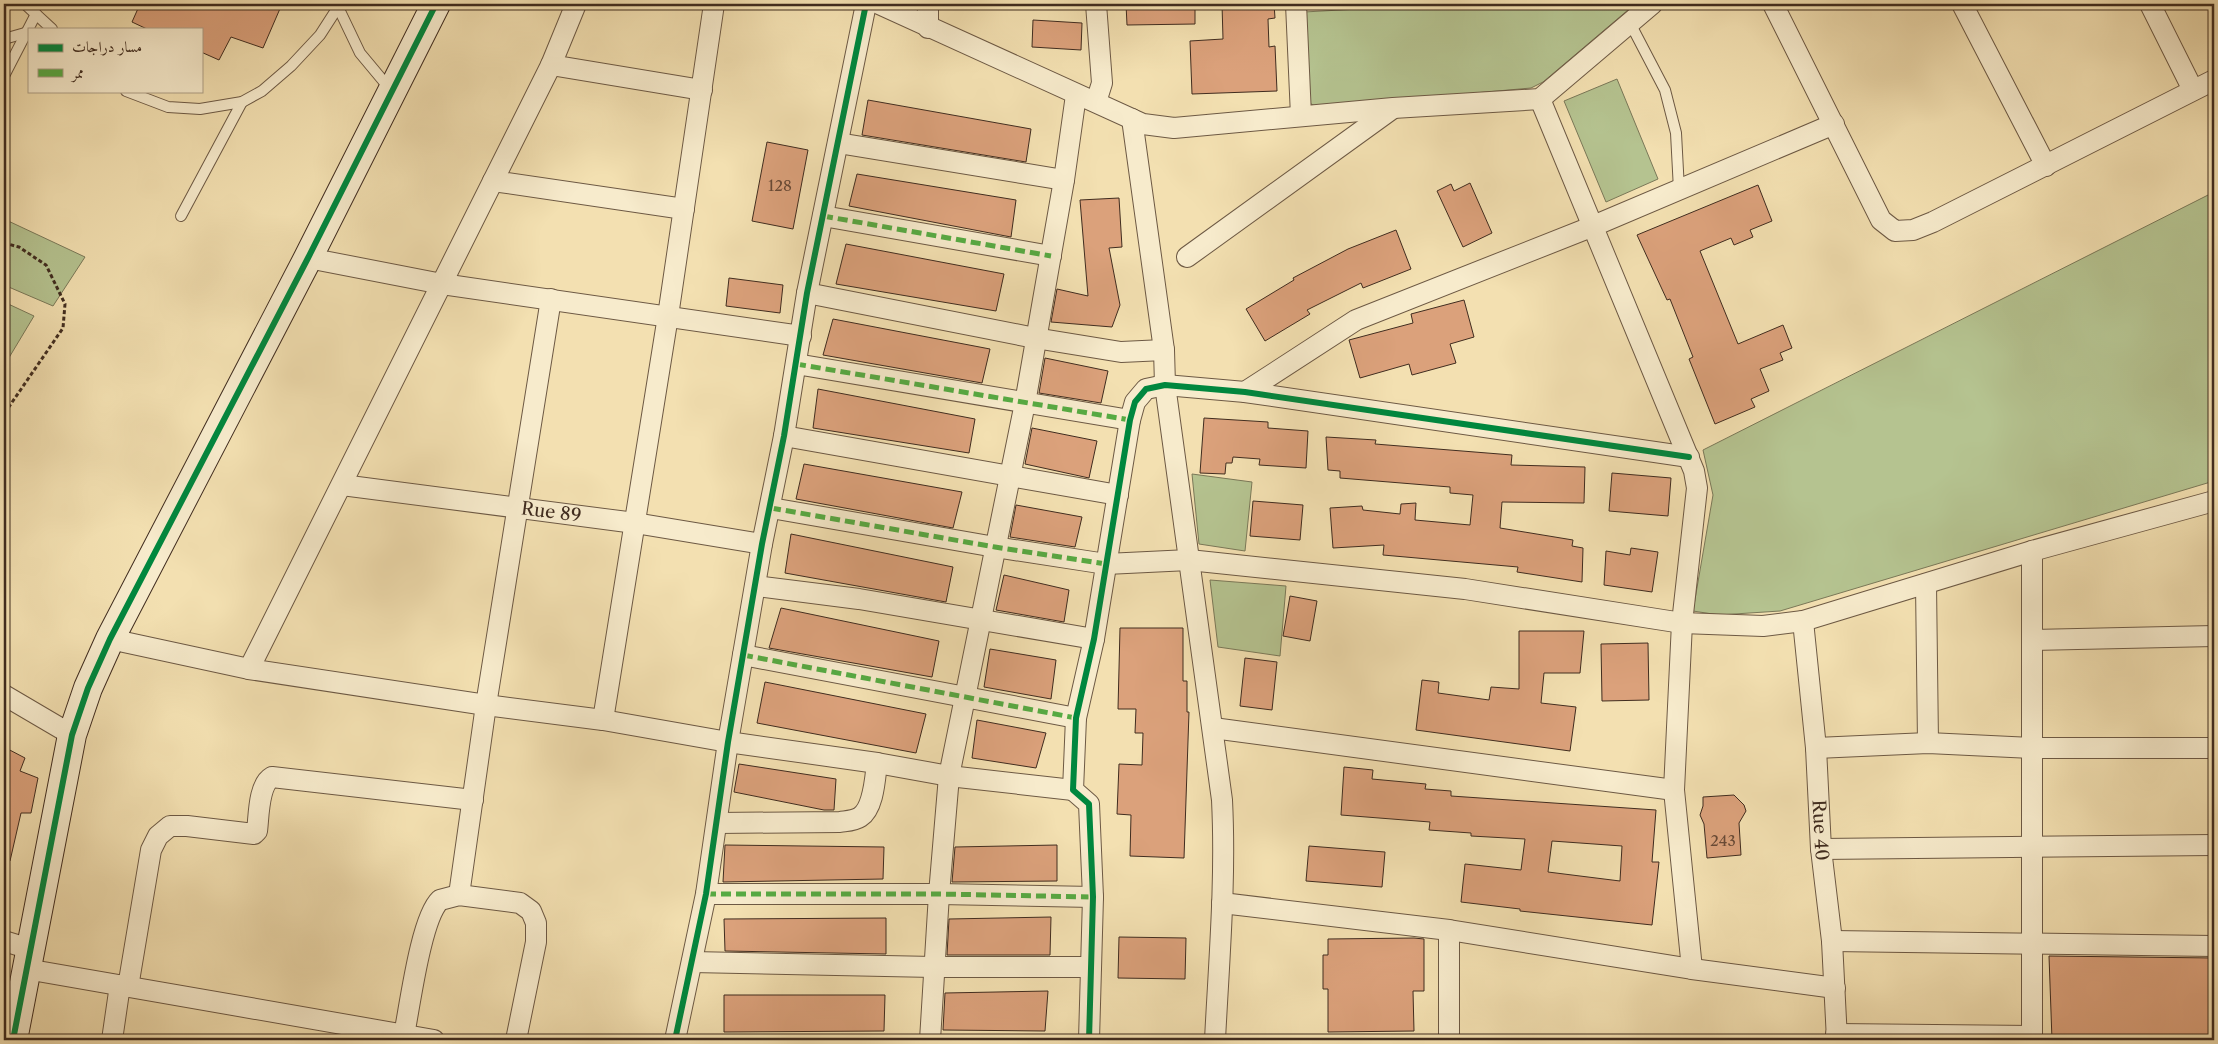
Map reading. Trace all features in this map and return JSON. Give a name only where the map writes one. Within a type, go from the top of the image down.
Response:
[{"type":"street","points":[[13,1040],[72,735],[88,688],[110,639],[308,258],[436,4]]},
{"type":"street","points":[[249,669],[551,65],[576,4]]},
{"type":"street","points":[[603,720],[668,316],[714,4]]},
{"type":"street","points":[[675,1040],[706,894],[718,823],[728,742],[762,544],[771,508],[784,436],[807,294],[866,4]]},
{"type":"street","points":[[879,4],[928,28],[1143,124],[1174,128],[1393,108],[1540,100],[1652,4]]},
{"type":"street","points":[[928,4],[928,28]]},
{"type":"street","points":[[1096,4],[1102,83],[1096,102]]},
{"type":"street","points":[[1296,4],[1301,116]]},
{"type":"street","points":[[1773,4],[1881,220],[1895,231],[1913,230],[1932,222],[2214,80]]},
{"type":"street","points":[[1962,4],[2046,166]]},
{"type":"street","points":[[2150,4],[2193,90]]},
{"type":"street","points":[[551,65],[702,90]]},
{"type":"street","points":[[930,1040],[939,894],[949,776],[982,622],[1009,475],[1025,403],[1064,180],[1076,95]]},
{"type":"street","points":[[1540,100],[1591,227],[1689,457],[1697,488],[1682,623],[1674,790],[1692,968]]},
{"type":"street","points":[[1187,257],[1393,108]]},
{"type":"street","points":[[1132,119],[1164,350],[1165,385],[1222,800],[1224,839],[1215,1040]]},
{"type":"street","points":[[1245,392],[1356,320],[1396,302],[1591,227],[1834,124]]},
{"type":"street","points":[[838,143],[1064,180]]},
{"type":"street","points":[[493,181],[684,209]]},
{"type":"street","points":[[823,216],[1051,256]]},
{"type":"street","points":[[308,258],[442,284],[801,336]]},
{"type":"street","points":[[807,294],[1035,338],[1121,352],[1164,350]]},
{"type":"street","points":[[459,895],[486,705],[551,299]]},
{"type":"street","points":[[796,364],[1130,420]]},
{"type":"street","points":[[1073,790],[1076,718],[1094,639],[1130,420],[1135,402],[1146,389],[1165,385],[1245,392],[1689,457]]},
{"type":"street","points":[[784,436],[1118,495]]},
{"type":"street","name":"Rue 89","points":[[342,484],[635,523],[762,544]]},
{"type":"street","points":[[771,508],[995,547],[1106,564],[1189,560],[1465,589],[1682,623],[1763,626],[1803,621],[2032,551],[2214,500]]},
{"type":"street","points":[[1837,1037],[2032,1038],[2032,551]]},
{"type":"street","points":[[1926,584],[1928,743]]},
{"type":"street","points":[[756,586],[859,599],[982,622],[1094,639]]},
{"type":"street","name":"Rue 40","points":[[1803,621],[1816,748],[1821,849],[1832,941],[1837,1037]]},
{"type":"street","points":[[2032,640],[2214,636]]},
{"type":"street","points":[[110,639],[249,669],[486,705],[603,720],[728,742],[877,763],[949,776],[1073,790],[1089,804],[1093,897],[1089,1040]]},
{"type":"street","points":[[743,655],[1076,718]]},
{"type":"street","points":[[4,695],[72,735]]},
{"type":"street","points":[[1213,728],[1674,790]]},
{"type":"street","points":[[1816,748],[1928,743],[2032,748],[2214,748]]},
{"type":"street","points":[[718,823],[840,822],[855,819],[864,814],[869,803],[877,763]]},
{"type":"street","points":[[112,1040],[151,850],[163,830],[170,826],[187,826],[254,834],[257,831],[264,787],[267,780],[272,777],[473,800]]},
{"type":"street","points":[[1821,849],[2214,845]]},
{"type":"street","points":[[706,894],[939,894],[1093,897]]},
{"type":"street","points":[[404,1035],[424,936],[432,910],[440,900],[459,895],[520,903],[531,911],[536,922],[536,942],[516,1040]]},
{"type":"street","points":[[1222,903],[1450,930],[1692,968],[1835,988]]},
{"type":"street","points":[[1449,1040],[1450,930]]},
{"type":"street","points":[[4,941],[28,959],[124,986],[348,1033],[404,1035],[434,1040]]},
{"type":"street","points":[[1832,941],[2032,942],[2214,946]]},
{"type":"street","points":[[692,962],[934,967],[1091,967]]},
{"type":"lane","points":[[25,4],[51,28]]},
{"type":"lane","points":[[339,6],[360,53],[392,92]]},
{"type":"lane","points":[[129,92],[168,107],[200,109],[242,102],[262,91],[291,66],[320,36],[339,6]]},
{"type":"lane","points":[[4,76],[36,14]]},
{"type":"lane","points":[[1630,23],[1665,90],[1676,133],[1679,190]]},
{"type":"lane","points":[[4,39],[25,33]]},
{"type":"lane","points":[[181,216],[242,102]]},
{"type":"path","points":[[4,243],[19,247],[46,265],[65,304],[63,328],[4,414]]},
{"type":"green space","points":[[1450,4],[1635,4],[1543,82],[1531,88],[1317,107],[1311,104],[1308,97],[1304,12]]},
{"type":"green space","points":[[1617,79],[1658,179],[1606,202],[1564,101]]},
{"type":"green space","points":[[2214,192],[2214,481],[1780,611],[1719,615],[1693,611],[1713,495],[1703,450]]},
{"type":"green space","points":[[4,219],[85,257],[53,306],[4,285]]},
{"type":"green space","points":[[4,302],[34,316],[4,366]]},
{"type":"green space","points":[[1192,474],[1252,482],[1245,551],[1199,544]]},
{"type":"green space","points":[[1210,580],[1286,586],[1280,656],[1218,647]]},
{"type":"building","points":[[140,4],[282,4],[263,48],[231,37],[219,60],[202,52],[202,28],[145,28],[132,22]]},
{"type":"building","points":[[1126,4],[1181,4],[1181,8],[1195,8],[1195,24],[1127,25]]},
{"type":"building","points":[[1222,4],[1274,4],[1275,18],[1268,19],[1269,47],[1275,46],[1277,91],[1192,94],[1190,41],[1223,39]]},
{"type":"building","points":[[1033,20],[1082,23],[1081,50],[1032,47]]},
{"type":"building","points":[[868,100],[1031,129],[1026,162],[862,135]]},
{"type":"building","points":[[767,142],[808,150],[793,229],[752,221]]},
{"type":"building","points":[[857,174],[1016,200],[1011,237],[849,206]]},
{"type":"building","points":[[1470,183],[1492,233],[1463,247],[1437,191],[1451,184],[1454,191]]},
{"type":"building","points":[[1758,185],[1772,221],[1750,230],[1753,237],[1734,245],[1731,238],[1700,251],[1738,344],[1783,325],[1792,348],[1780,353],[1783,360],[1760,369],[1769,391],[1751,399],[1755,407],[1715,424],[1689,359],[1693,357],[1670,299],[1667,300],[1637,235]]},
{"type":"building","points":[[1119,198],[1122,247],[1109,248],[1120,305],[1112,327],[1051,322],[1057,289],[1088,296],[1080,200]]},
{"type":"building","points":[[1396,230],[1411,269],[1363,288],[1361,283],[1307,310],[1310,314],[1265,341],[1246,309],[1294,280],[1293,278],[1348,249]]},
{"type":"building","points":[[846,244],[1004,274],[996,311],[836,284]]},
{"type":"building","points":[[729,278],[783,285],[780,313],[726,306]]},
{"type":"building","points":[[1464,300],[1474,337],[1450,344],[1456,363],[1412,375],[1409,364],[1360,378],[1349,340],[1413,323],[1411,314]]},
{"type":"building","points":[[833,319],[990,349],[982,383],[823,355]]},
{"type":"building","points":[[1045,358],[1108,371],[1101,403],[1039,393]]},
{"type":"building","points":[[818,389],[975,419],[969,453],[813,428]]},
{"type":"building","points":[[1204,418],[1268,422],[1268,428],[1308,431],[1306,468],[1259,465],[1260,459],[1233,457],[1232,463],[1226,463],[1225,474],[1200,473]]},
{"type":"building","points":[[1032,428],[1097,441],[1089,478],[1025,464]]},
{"type":"building","points":[[1326,437],[1376,440],[1375,444],[1512,455],[1511,465],[1585,467],[1584,503],[1502,502],[1500,528],[1573,540],[1572,546],[1583,548],[1582,582],[1517,572],[1518,567],[1383,555],[1384,545],[1333,548],[1330,508],[1362,506],[1363,510],[1400,514],[1401,504],[1416,503],[1415,520],[1470,525],[1473,495],[1450,493],[1450,487],[1340,478],[1340,471],[1328,470]]},
{"type":"building","points":[[804,464],[962,492],[953,528],[796,499]]},
{"type":"building","points":[[1612,473],[1671,478],[1668,516],[1609,511]]},
{"type":"building","points":[[1253,501],[1303,505],[1300,540],[1250,536]]},
{"type":"building","points":[[1016,505],[1082,517],[1075,547],[1010,537]]},
{"type":"building","points":[[791,534],[953,567],[946,602],[785,573]]},
{"type":"building","points":[[1631,548],[1658,552],[1652,592],[1604,585],[1606,551],[1630,555]]},
{"type":"building","points":[[1004,575],[1069,590],[1064,622],[996,610]]},
{"type":"building","points":[[1290,596],[1317,601],[1310,641],[1283,636]]},
{"type":"building","points":[[781,608],[939,641],[932,677],[769,648]]},
{"type":"building","points":[[1120,628],[1183,628],[1183,681],[1187,681],[1187,712],[1189,712],[1184,858],[1130,856],[1131,815],[1117,814],[1119,764],[1142,765],[1143,733],[1135,733],[1136,709],[1118,709]]},
{"type":"building","points":[[1519,631],[1584,631],[1580,673],[1544,673],[1541,703],[1576,707],[1570,751],[1416,730],[1422,680],[1439,682],[1438,693],[1489,700],[1491,687],[1519,689]]},
{"type":"building","points":[[1648,643],[1649,700],[1602,701],[1601,644]]},
{"type":"building","points":[[990,649],[1056,660],[1051,699],[984,687]]},
{"type":"building","points":[[1245,658],[1277,662],[1272,710],[1240,706]]},
{"type":"building","points":[[765,682],[926,714],[916,753],[757,723]]},
{"type":"building","points":[[977,720],[1046,733],[1036,768],[972,758]]},
{"type":"building","points":[[4,747],[25,758],[20,771],[38,778],[31,813],[21,813],[10,861],[4,861]]},
{"type":"building","points":[[739,764],[836,779],[834,810],[824,810],[734,792]]},
{"type":"building","points":[[1344,767],[1373,770],[1372,779],[1426,784],[1425,789],[1451,791],[1451,796],[1656,810],[1652,862],[1659,862],[1652,925],[1520,911],[1520,909],[1461,902],[1465,864],[1521,870],[1525,839],[1471,836],[1471,833],[1429,830],[1430,822],[1341,815]],"holes":[[[1552,841],[1622,846],[1620,881],[1548,872]]]},
{"type":"building","points":[[1734,795],[1744,805],[1746,811],[1739,823],[1741,855],[1707,858],[1704,824],[1700,815],[1703,797]]},
{"type":"building","points":[[725,845],[884,847],[883,879],[723,882]]},
{"type":"building","points":[[1057,845],[1057,881],[952,882],[955,847]]},
{"type":"building","points":[[1309,846],[1385,852],[1382,887],[1306,881]]},
{"type":"building","points":[[1051,917],[1050,955],[947,955],[949,919]]},
{"type":"building","points":[[886,918],[886,954],[725,951],[724,919]]},
{"type":"building","points":[[1119,937],[1186,938],[1185,979],[1118,978]]},
{"type":"building","points":[[1328,939],[1424,939],[1424,991],[1413,991],[1414,1031],[1328,1032],[1328,989],[1323,989],[1323,955],[1328,955]]},
{"type":"building","points":[[2049,956],[2214,958],[2214,1040],[2052,1040]]},
{"type":"building","points":[[1048,991],[1045,1031],[943,1030],[945,993]]},
{"type":"building","points":[[724,995],[885,995],[884,1031],[724,1032]]},
{"type":"marked path","points":[[823,216],[1051,256]]},
{"type":"marked path","points":[[796,364],[1130,420]]},
{"type":"marked path","points":[[771,508],[995,547],[1106,564]]},
{"type":"marked path","points":[[743,655],[1076,718]]},
{"type":"marked path","points":[[706,894],[939,894],[1093,897]]},
{"type":"cycle path","points":[[13,1040],[72,735],[88,688],[110,639],[308,258],[436,4]]},
{"type":"cycle path","points":[[675,1040],[706,894],[728,742],[762,544],[784,436],[807,293],[866,4]]},
{"type":"cycle path","points":[[1089,1040],[1093,897],[1089,804],[1073,790],[1076,718],[1094,639],[1130,420],[1135,402],[1146,389],[1165,385],[1245,392],[1689,457]]}]
